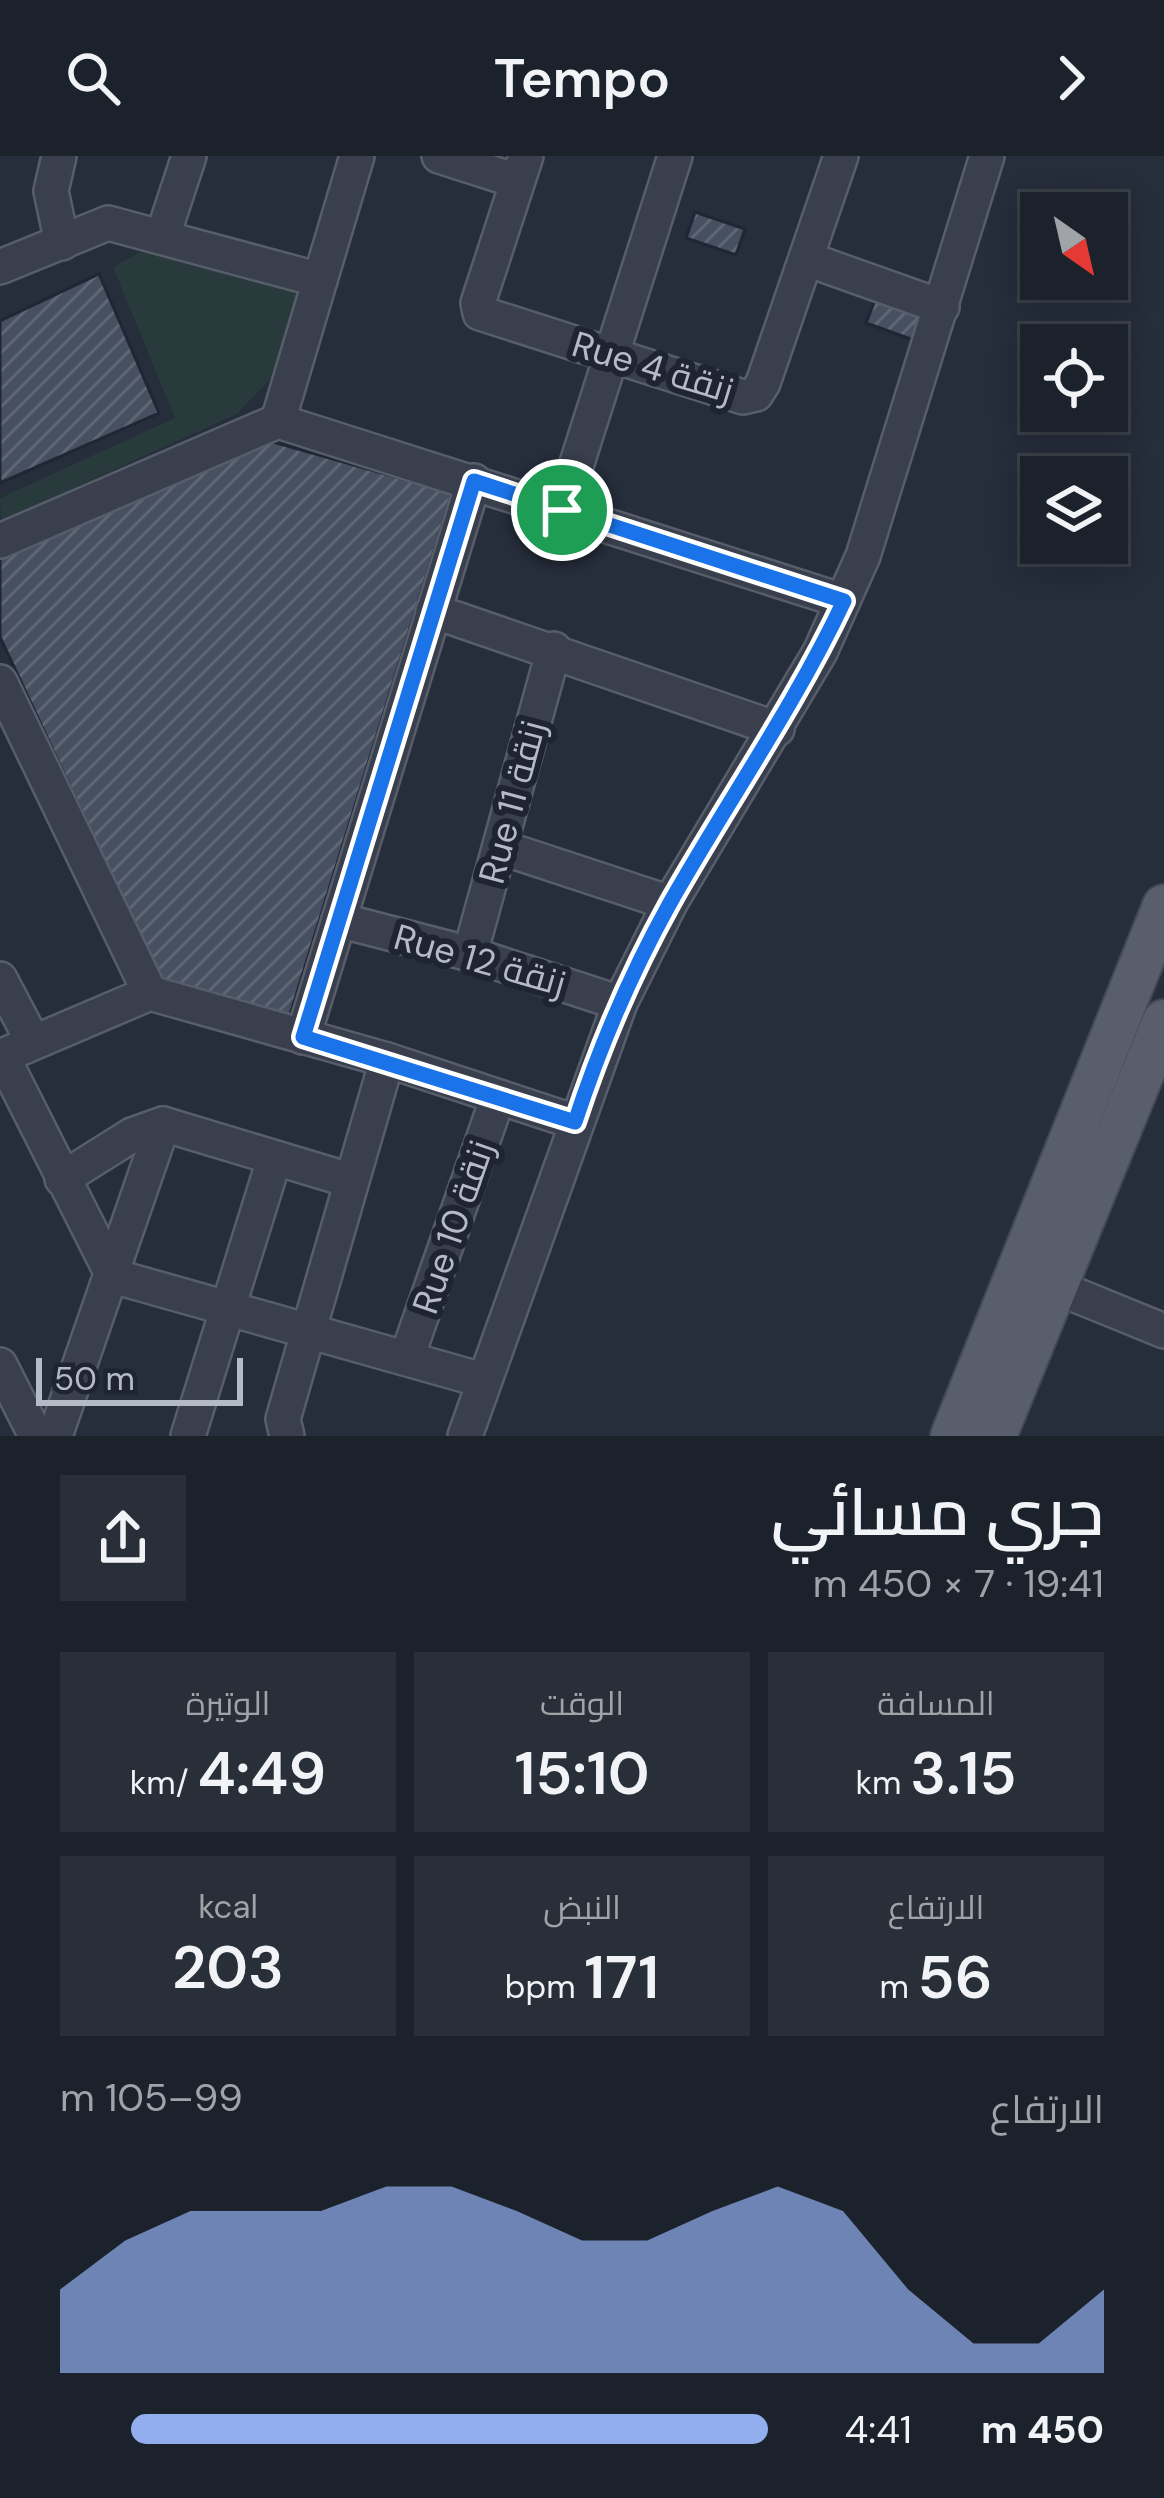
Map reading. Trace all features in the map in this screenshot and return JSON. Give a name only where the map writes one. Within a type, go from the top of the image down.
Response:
[{"type":"main road","points":[[952,1436],[1164,906]]},
{"type":"main road","points":[[995,1436],[1164,1021]]},
{"type":"street","points":[[59,156],[51,191],[62,243]]},
{"type":"street","points":[[163,235],[189,156]]},
{"type":"street","points":[[278,421],[357,156]]},
{"type":"street","points":[[440,156],[522,168]]},
{"type":"street","points":[[562,510],[675,156]]},
{"type":"street","name":"Rue 4 زنقة","points":[[522,168],[478,303],[480,313],[743,397],[756,394],[841,156]]},
{"type":"street","points":[[465,1436],[620,1003],[670,903],[777,729],[844,601],[881,510],[987,156]]},
{"type":"street","points":[[0,267],[108,223],[320,280]]},
{"type":"street","points":[[807,259],[942,308]]},
{"type":"street","points":[[0,541],[278,421],[844,601]]},
{"type":"street","points":[[303,1037],[474,481]]},
{"type":"street","points":[[433,611],[777,729]]},
{"type":"street","name":"Rue 11 زنقة","points":[[470,954],[554,650]]},
{"type":"street","points":[[4,701],[150,993]]},
{"type":"street","points":[[500,847],[670,903]]},
{"type":"street","name":"Rue 12 زنقة","points":[[339,920],[470,954],[620,1003]]},
{"type":"street","points":[[0,979],[12,1052],[62,1179],[113,1276],[482,1380]]},
{"type":"street","points":[[12,1052],[150,993],[387,1060],[575,1122]]},
{"type":"street","points":[[285,1432],[349,1180],[387,1060]]},
{"type":"street","name":"Rue 10 زنقة","points":[[407,1358],[498,1097]]},
{"type":"street","points":[[62,1179],[133,1136],[163,1124],[349,1180]]},
{"type":"street","points":[[55,1436],[163,1124]]},
{"type":"street","points":[[188,1436],[274,1160]]},
{"type":"street","points":[[1056,1287],[1164,1331]]},
{"type":"street","points":[[0,1365],[36,1436]]},
{"type":"shaded area","points":[[145,249],[301,289],[279,370],[237,414],[1,521],[0,498],[175,418],[113,267]]},
{"type":"building","points":[[695,212],[745,229],[736,255],[686,238]]},
{"type":"building","points":[[99,274],[159,413],[0,483],[0,321]]},
{"type":"building","points":[[875,300],[931,320],[922,343],[866,323]]},
{"type":"building","points":[[270,441],[452,493],[290,1015],[160,979],[0,637],[0,557]]},
{"type":"route","points":[[474,481],[562,510],[844,601],[777,729],[670,903],[620,1003],[575,1122],[303,1037],[474,481]]}]
